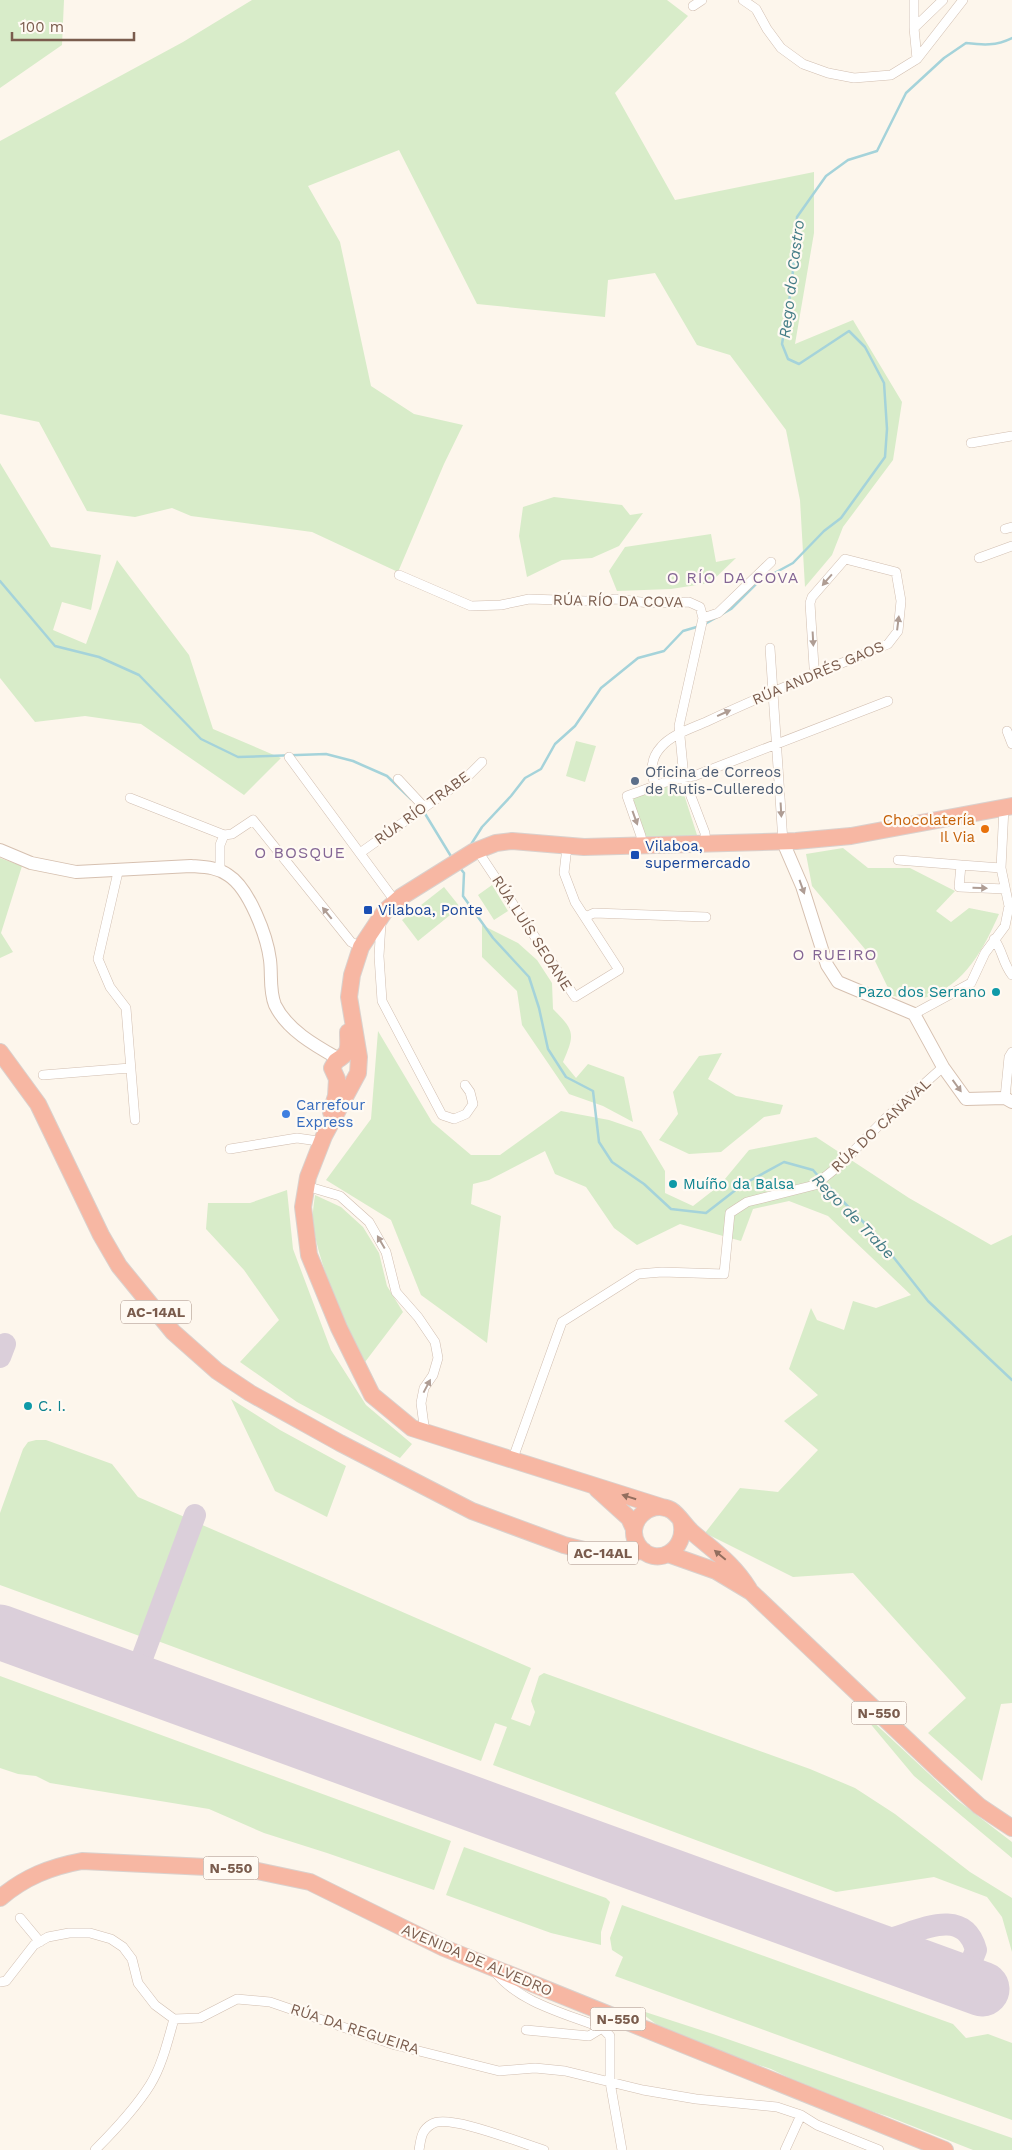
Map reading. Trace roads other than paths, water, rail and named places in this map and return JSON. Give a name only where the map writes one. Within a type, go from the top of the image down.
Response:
[{"type":"highway","points":[[665,1508],[412,1428],[372,1395],[338,1328],[310,1255],[303,1208],[307,1181],[318,1141],[332,1111],[336,1096],[338,1065],[348,1052],[349,997],[352,975],[359,952],[390,906],[475,851],[496,843],[512,841],[567,846],[642,846],[784,842],[851,836],[1008,807]]},
{"type":"highway","points":[[307,1181],[358,1093],[364,1071],[365,1054],[360,1027],[349,997]]},
{"type":"highway","points":[[349,997],[359,1057],[356,1073]]},
{"type":"highway","points":[[307,1181],[324,1136],[361,1066],[362,1057],[358,1036],[360,1027]]},
{"type":"highway","name":"AC-14AL","points":[[1,1055],[38,1104],[101,1235],[120,1266],[173,1332],[202,1358],[250,1392],[403,1476],[472,1511],[564,1545],[610,1547],[638,1540]]},
{"type":"highway","points":[[337,1128],[358,1081],[353,1065],[338,1065]]},
{"type":"highway","points":[[593,1486],[629,1518],[638,1540]]},
{"type":"highway","points":[[638,1540],[642,1514],[656,1507],[665,1508]]},
{"type":"highway","name":"N-550","points":[[665,1508],[671,1511],[736,1569],[751,1592]]},
{"type":"highway","points":[[668,1554],[675,1550],[682,1537],[681,1521]]},
{"type":"highway","name":"N-550","points":[[638,1540],[651,1555],[668,1554],[716,1571],[751,1592],[938,1770],[979,1806],[1012,1828]]},
{"type":"highway","name":"AVENIDA DE ALVEDRO","points":[[0,1898],[24,1880],[57,1866],[82,1862],[266,1871],[325,1888],[436,1944],[493,1968],[531,1992],[944,2150]]},
{"type":"street","points":[[693,6],[702,0]]},
{"type":"street","points":[[743,0],[756,10],[781,48],[803,64],[828,73],[854,78],[891,75],[917,59],[963,0]]},
{"type":"street","points":[[914,0],[917,59]]},
{"type":"street","points":[[914,28],[943,0]]},
{"type":"street","points":[[972,443],[1012,436]]},
{"type":"street","points":[[979,558],[1012,546]]},
{"type":"street","name":"RÚA ANDRÉS GAOS","points":[[655,786],[651,770],[655,756],[661,746],[680,734],[888,644],[898,631],[901,601],[896,572],[845,559],[812,597],[810,603],[814,667],[817,674]]},
{"type":"street","points":[[703,618],[718,614],[771,562]]},
{"type":"street","name":"RÚA RÍO DA COVA","points":[[399,575],[471,606],[529,600],[586,601],[616,599],[649,603],[689,602],[700,607],[703,618],[680,734],[684,778],[705,833],[706,845]]},
{"type":"street","points":[[770,648],[784,842],[802,886],[827,965],[838,982],[914,1014],[943,1067],[966,1099],[1008,1100],[1008,1065],[1012,1052]]},
{"type":"street","points":[[642,846],[641,836],[627,796],[778,745],[888,701]]},
{"type":"street","points":[[1007,731],[1012,744]]},
{"type":"street","points":[[289,757],[360,853],[390,906],[380,932],[382,1001],[442,1115],[454,1119],[466,1114],[473,1104],[470,1092],[465,1085]]},
{"type":"street","name":"RÚA RÍO TRABE","points":[[360,853],[466,778],[482,762]]},
{"type":"street","points":[[398,779],[424,807]]},
{"type":"street","points":[[130,798],[224,835],[232,834],[253,820],[359,952],[371,951],[380,975]]},
{"type":"street","points":[[914,1014],[971,983],[994,939],[1005,926],[1010,907],[1001,868],[1008,807]]},
{"type":"street","points":[[220,870],[220,845],[224,835]]},
{"type":"street","points":[[567,846],[564,873],[575,902],[585,917],[594,913],[706,917]]},
{"type":"street","points":[[0,850],[31,863],[55,870],[118,872],[191,866],[220,870],[230,876],[240,886],[252,906],[265,937],[275,1005],[283,1018],[338,1065]]},
{"type":"street","name":"RÚA LUÍS SEOANE","points":[[475,851],[575,997],[619,970],[585,917]]},
{"type":"street","points":[[898,860],[1001,868]]},
{"type":"street","points":[[961,865],[959,888],[1005,889]]},
{"type":"street","points":[[118,872],[98,959],[110,987],[126,1008],[135,1120]]},
{"type":"street","points":[[994,939],[1000,946],[1004,964],[1012,975]]},
{"type":"street","name":"RÚA DO CANAVAL","points":[[512,1461],[562,1322],[638,1274],[662,1272],[724,1274],[730,1214],[747,1202],[815,1185],[841,1164],[886,1118],[943,1067]]},
{"type":"street","points":[[43,1075],[130,1068]]},
{"type":"street","points":[[230,1149],[297,1138],[318,1141]]},
{"type":"street","points":[[307,1181],[340,1196],[369,1222],[386,1252],[396,1292],[418,1317],[435,1342],[438,1358],[433,1375],[424,1388],[421,1403],[425,1433]]},
{"type":"street","points":[[20,1918],[40,1942]]},
{"type":"street","points":[[0,1982],[6,1981],[34,1946],[48,1937],[69,1933],[90,1934],[111,1939],[123,1947],[132,1959],[138,1983],[155,2005],[174,2019],[151,2084],[126,2118],[95,2150]]},
{"type":"street","points":[[531,1992],[602,2028],[610,2036],[610,2082],[622,2150]]},
{"type":"street","name":"RÚA DA REGUEIRA","points":[[174,2019],[200,2018],[237,1999],[270,2002],[395,2045],[499,2071],[536,2068],[565,2071],[696,2099],[777,2107],[879,2150]]},
{"type":"street","points":[[526,2030],[589,2036],[602,2028]]},
{"type":"street","points":[[785,2150],[801,2116]]},
{"type":"street","points":[[419,2150],[422,2132],[433,2122],[451,2121],[544,2150]]},
{"type":"waterway","name":"Rego do Castro","points":[[705,624],[731,609],[758,582],[793,563],[824,531],[841,518],[885,457],[887,429],[884,383],[865,347],[849,331],[799,364],[788,359],[782,344],[792,283],[797,217],[826,176],[848,160],[877,151],[906,93],[944,58],[966,43],[989,44],[1012,38]]},
{"type":"waterway","name":"Rego de Trabe","points":[[0,581],[55,646],[99,657],[139,675],[201,739],[238,757],[326,754],[353,761],[387,776],[411,799]]},
{"type":"waterway","name":"Rego do Castro","points":[[470,846],[482,827],[525,778],[541,769],[555,744],[575,726],[601,688],[638,658],[664,651],[683,631],[700,626]]},
{"type":"waterway","name":"Rego de Trabe","points":[[424,812],[452,858]]},
{"type":"waterway","name":"Rego de Trabe","points":[[460,868],[464,873],[463,896],[493,938],[529,977],[539,1008],[548,1049],[566,1077],[593,1091],[599,1142],[612,1162],[644,1184],[671,1209],[706,1213],[742,1185],[784,1162],[813,1170],[819,1177]]},
{"type":"waterway","name":"Rego de Trabe","points":[[823,1181],[876,1235],[928,1301],[1012,1380]]},
{"type":"place","name":"Oficina de Correos de Rutis-Culleredo","points":[[635,781]]},
{"type":"place","name":"Chocolatería Il Via","points":[[985,829]]},
{"type":"place","name":"Vilaboa, supermercado","points":[[635,855]]},
{"type":"place","name":"Vilaboa, Ponte","points":[[368,910]]},
{"type":"place","name":"Pazo dos Serrano","points":[[996,992]]},
{"type":"place","name":"Carrefour Express","points":[[286,1114]]},
{"type":"place","name":"Muíño da Balsa","points":[[673,1184]]},
{"type":"place","name":"C. I.","points":[[28,1406]]},
{"type":"district","name":"O RÍO DA COVA","points":[[733,577]]},
{"type":"district","name":"O BOSQUE","points":[[300,852]]},
{"type":"district","name":"O RUEIRO","points":[[835,954]]}]
